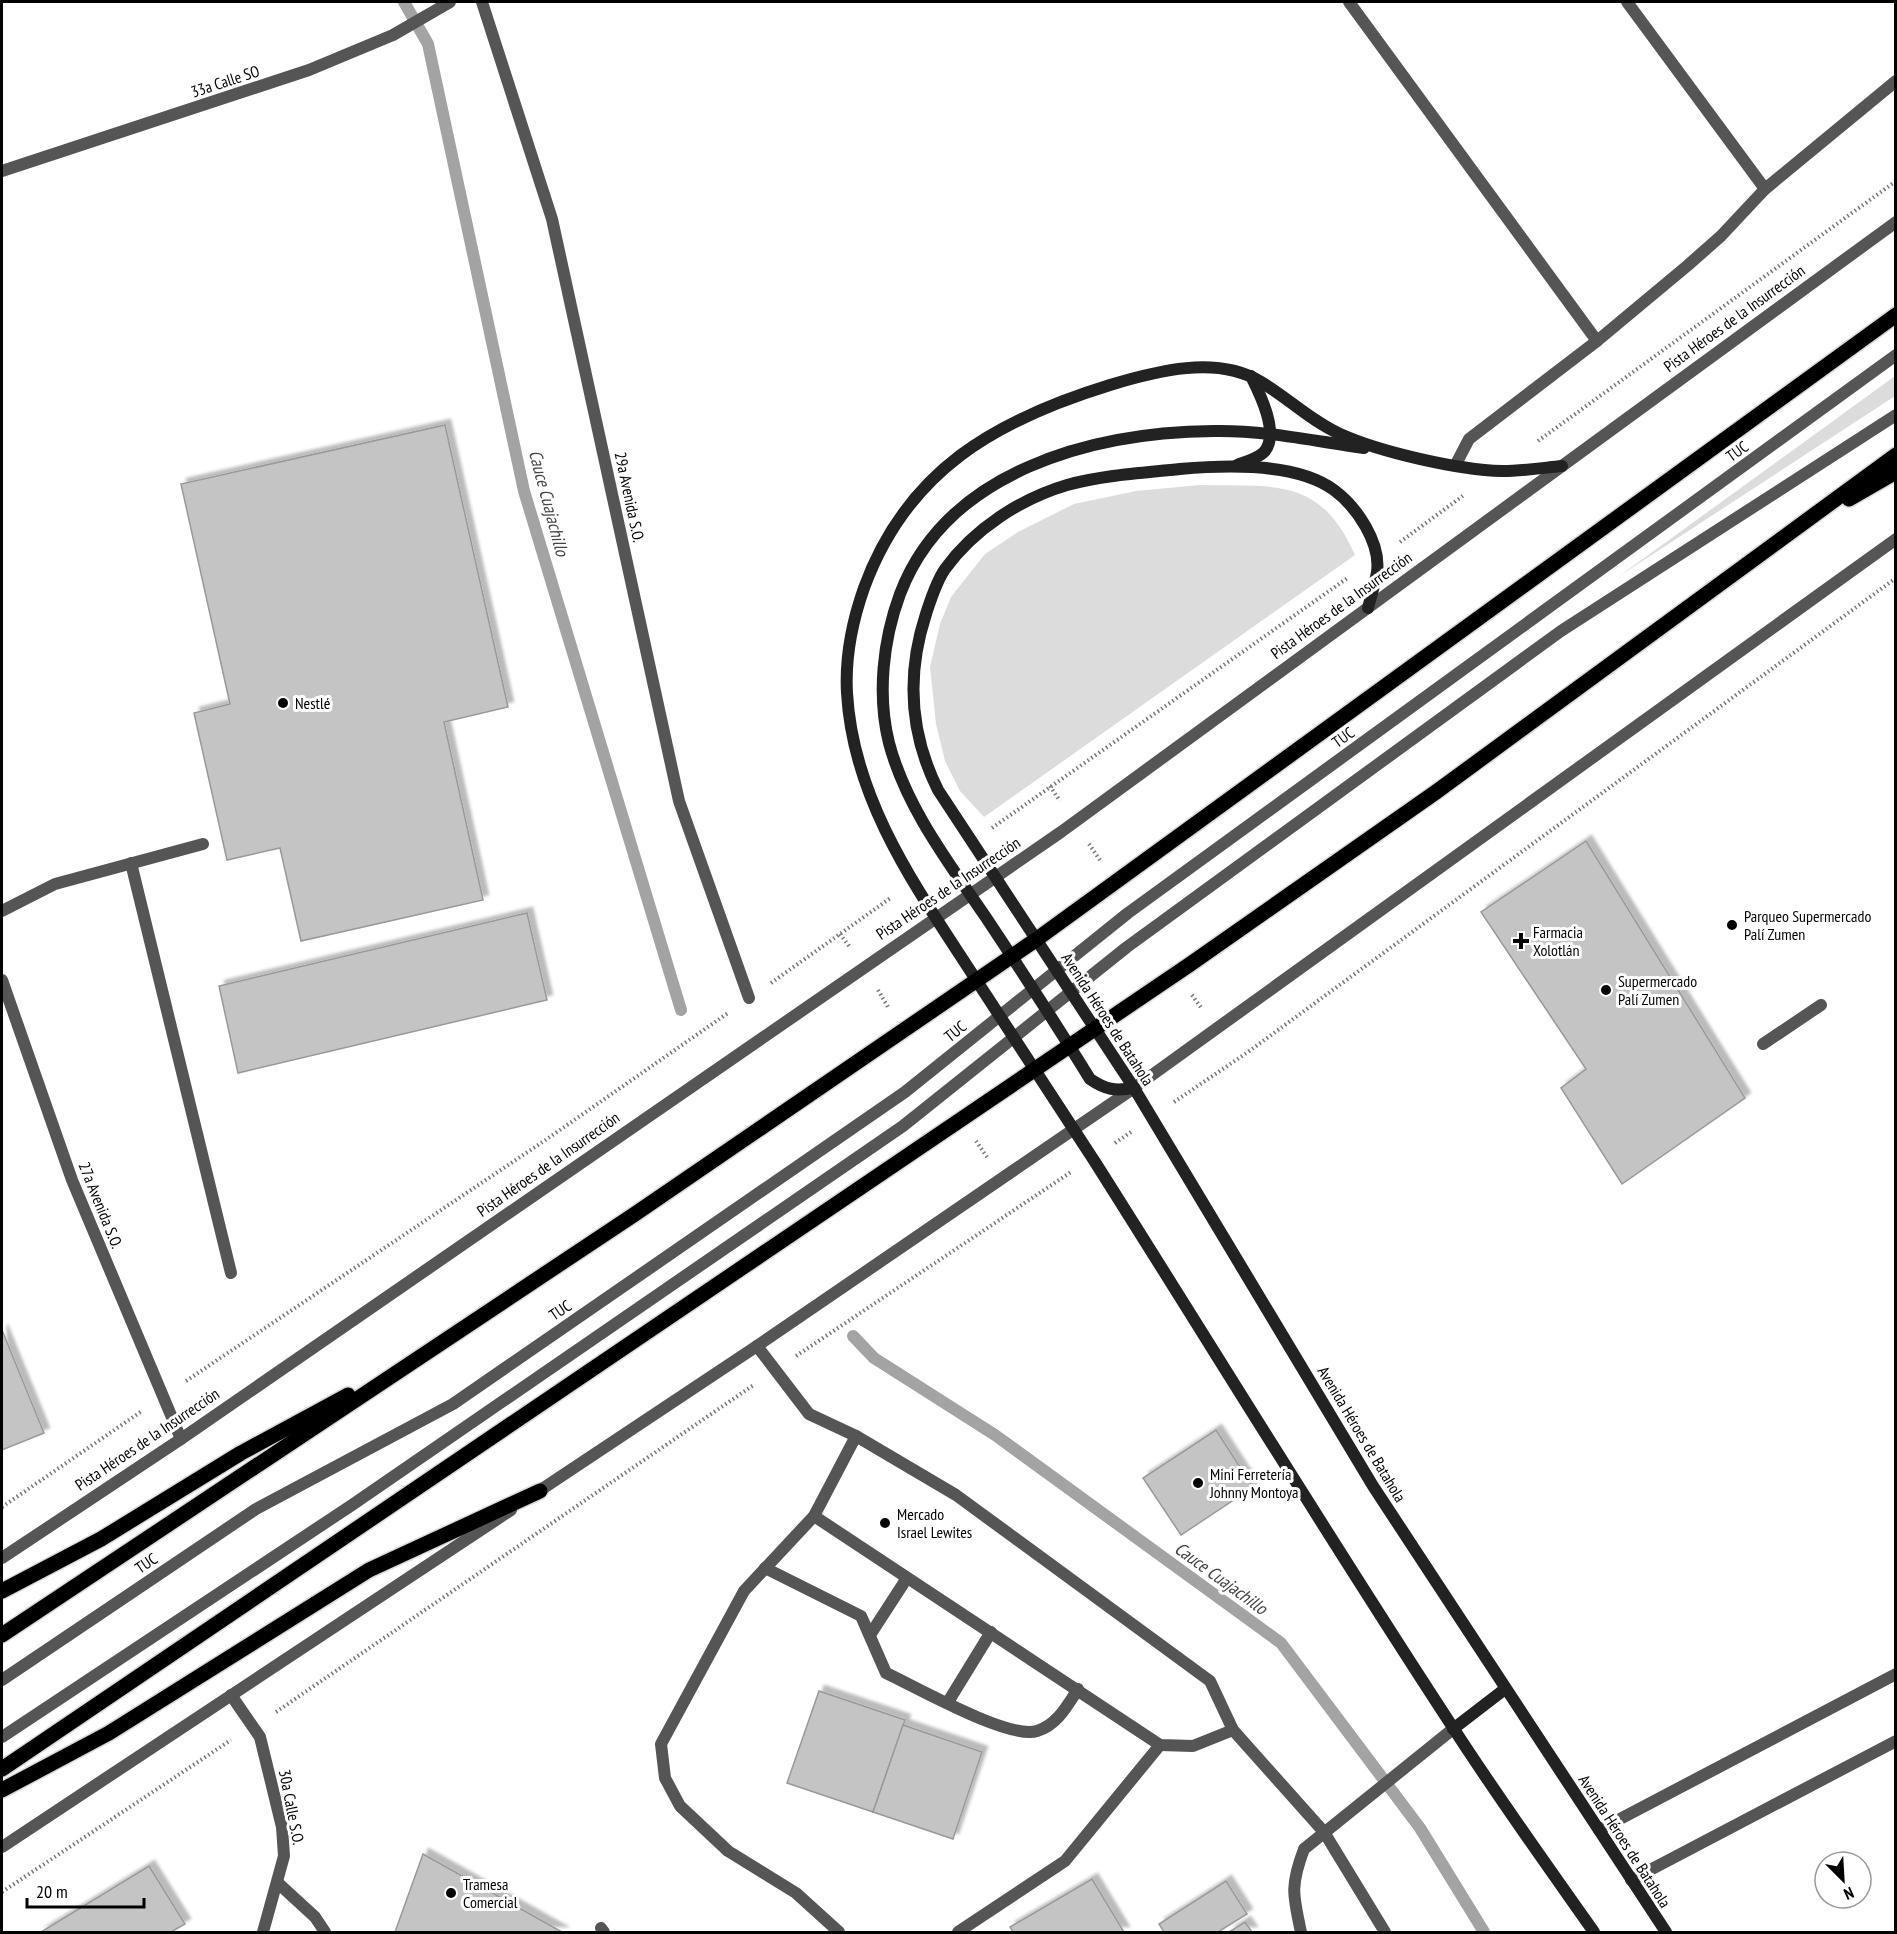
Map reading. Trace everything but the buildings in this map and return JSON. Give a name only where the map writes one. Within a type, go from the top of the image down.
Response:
[{"type":"main road","points":[[2,1635],[438,1346],[977,981],[1894,316]]},
{"type":"main road","points":[[1385,451],[1341,435],[1314,420],[1251,376],[1206,367],[1150,374],[1063,400],[1029,414],[983,438],[944,466],[922,488],[891,530],[871,570],[858,604],[848,646],[846,690],[851,730],[877,815],[893,849],[1092,1158],[1453,1729],[1594,1932]]},
{"type":"main road","points":[[1230,467],[1264,452],[1269,443],[1266,410],[1251,376]]},
{"type":"main road","points":[[1134,1088],[1116,1091],[1103,1088],[1090,1078],[914,805],[889,742],[885,708],[884,658],[895,607],[907,576],[927,544],[944,524],[989,486],[1041,461],[1092,445],[1141,437],[1213,431],[1269,434],[1385,451],[1496,471],[1562,466]]},
{"type":"main road","points":[[2,1769],[1096,1029],[1436,792],[1896,455]]},
{"type":"main road","name":"Avenida Héroes de Batahola","points":[[1368,608],[1377,571],[1374,549],[1364,524],[1334,490],[1303,476],[1265,468],[1214,466],[1127,474],[1067,485],[998,518],[962,548],[944,571],[931,599],[918,637],[913,674],[913,711],[927,766],[935,784],[1134,1088],[1373,1486],[1666,1932]]},
{"type":"main road","points":[[1777,542],[1896,472]]},
{"type":"main road","points":[[2,1591],[101,1539],[241,1453],[438,1346]]},
{"type":"main road","points":[[2,1790],[109,1733],[369,1570],[540,1491]]},
{"type":"main road","points":[[1453,1729],[1505,1689]]},
{"type":"street","name":"33a Calle SO","points":[[2,171],[309,70],[393,35],[450,2]]},
{"type":"street","name":"29a Avenida S.O.","points":[[482,2],[552,219],[679,801],[749,998]]},
{"type":"street","points":[[1349,2],[1597,341]]},
{"type":"street","points":[[1627,2],[1765,189]]},
{"type":"street","points":[[1456,464],[1469,439],[1597,341],[1721,236],[1765,189],[1896,81]]},
{"type":"street","name":"Pista Héroes de la Insurrección","points":[[2,1558],[181,1439],[995,877],[1896,222]]},
{"type":"street","name":"TUC","points":[[2,1680],[256,1509],[453,1404],[905,1092],[1128,913],[1896,355]]},
{"type":"street","points":[[2,1737],[352,1505],[903,1126],[1127,947],[1561,631],[1896,415]]},
{"type":"street","points":[[2,1847],[757,1346],[1134,1088],[1895,539]]},
{"type":"street","points":[[2,911],[56,884],[203,844]]},
{"type":"street","points":[[130,863],[231,1273]]},
{"type":"street","name":"27a Avenida S.O.","points":[[2,980],[72,1180],[181,1439]]},
{"type":"street","points":[[1763,1044],[1821,1005]]},
{"type":"street","points":[[757,1346],[809,1413],[856,1436],[956,1495],[1210,1681],[1233,1731],[1324,1832],[1385,1932]]},
{"type":"street","points":[[839,1932],[796,1893],[728,1851],[680,1806],[665,1778],[661,1744],[744,1591],[814,1516],[856,1436]]},
{"type":"street","points":[[814,1516],[1078,1689],[1160,1746],[1193,1746],[1233,1731]]},
{"type":"street","points":[[765,1568],[861,1617],[886,1673],[1006,1729],[1033,1732],[1060,1716],[1078,1689]]},
{"type":"street","points":[[870,1635],[907,1578]]},
{"type":"street","points":[[948,1702],[991,1632]]},
{"type":"street","points":[[1599,1830],[1896,1674]]},
{"type":"street","name":"30a Calle S.O.","points":[[231,1695],[260,1737],[282,1827],[284,1856],[279,1884],[263,1932]]},
{"type":"street","points":[[1301,1932],[1294,1898],[1294,1876],[1304,1849],[1400,1769],[1453,1729]]},
{"type":"street","points":[[1631,1880],[1896,1741]]},
{"type":"street","points":[[958,1932],[1065,1861],[1160,1746]]},
{"type":"street","points":[[279,1884],[315,1917],[325,1932]]},
{"type":"path","points":[[1533,444],[1896,181]]},
{"type":"path","points":[[1394,546],[1469,491]]},
{"type":"path","points":[[998,823],[1356,572]]},
{"type":"path","points":[[190,1378],[547,1139],[897,893]]},
{"type":"path","points":[[2,1507],[135,1416]]},
{"type":"shaded area","points":[[1895,376],[1895,396],[1618,577]]},
{"type":"shaded area","points":[[1200,485],[1273,487],[1292,491],[1310,499],[1327,511],[1341,529],[1355,555],[984,817],[960,791],[945,761],[936,724],[930,667],[940,624],[951,597],[985,554],[1018,532],[1074,504],[1136,491]]},
{"type":"waterway","name":"Cauce Cuajachillo","points":[[404,2],[428,44],[524,491],[681,1010]]},
{"type":"waterway","name":"Cauce Cuajachillo","points":[[853,1336],[874,1358],[995,1435],[1281,1643],[1420,1828],[1484,1932]]},
{"type":"place","name":"Nestlé","points":[[283,703]]},
{"type":"place","name":"Parqueo Supermercado Palí Zumen","points":[[1732,925]]},
{"type":"place","name":"Farmacia Xolotlán","points":[[1521,941]]},
{"type":"place","name":"Supermercado Palí Zumen","points":[[1606,990]]},
{"type":"place","name":"Mini Ferretería Johnny Montoya","points":[[1198,1483]]},
{"type":"place","name":"Mercado Israel Lewites","points":[[885,1523]]},
{"type":"place","name":"Tramesa Comercial","points":[[451,1893]]}]
